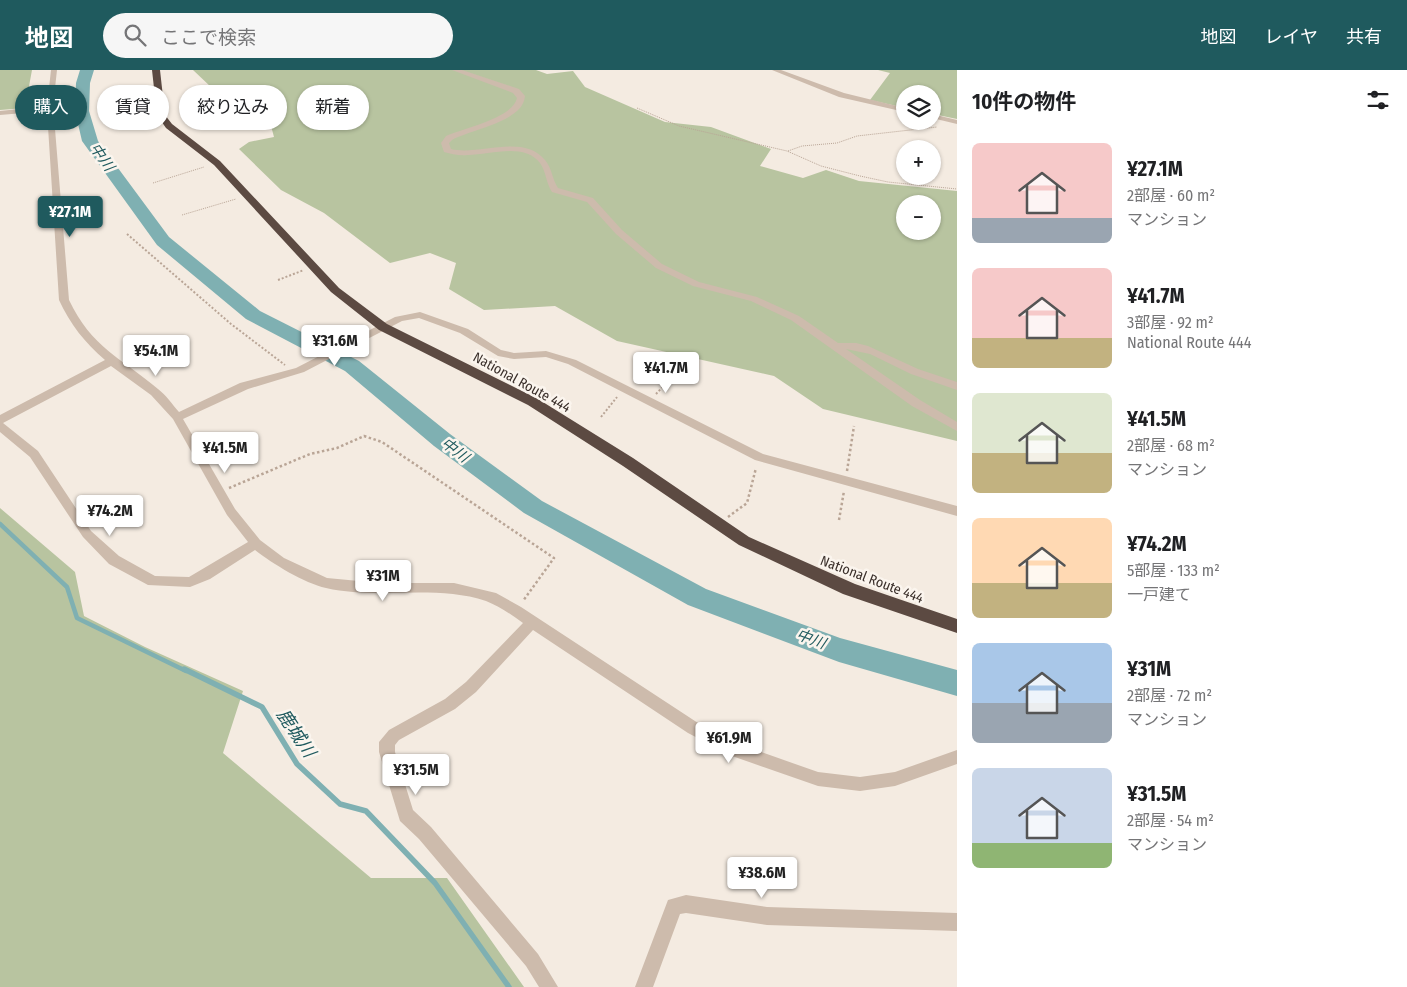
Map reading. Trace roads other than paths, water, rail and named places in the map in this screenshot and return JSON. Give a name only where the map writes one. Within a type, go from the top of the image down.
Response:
[{"type":"highway","name":"National Route 444","points":[[156,70],[161,115],[169,126],[217,162],[335,290],[383,327],[534,402],[628,462],[744,541],[849,589],[957,626]]},
{"type":"street","points":[[53,85],[54,70]]},
{"type":"street","points":[[455,70],[516,91],[521,96],[521,102],[516,109],[506,115],[449,138],[445,143],[447,150],[465,152],[503,148],[517,150],[538,157],[546,164],[551,185],[555,190],[590,200],[619,232],[659,266],[696,284],[754,299],[796,318],[916,403],[957,427]]},
{"type":"street","points":[[775,70],[842,95],[896,108]]},
{"type":"street","points":[[0,113],[15,112]]},
{"type":"street","points":[[941,118],[957,122]]},
{"type":"street","points":[[52,130],[64,300],[78,325],[93,344],[112,361],[155,392],[176,417],[231,512],[256,543],[279,562],[326,583],[380,588],[454,588],[491,597],[516,611],[693,728],[737,751],[818,780],[860,784],[895,779],[957,757]]},
{"type":"street","points":[[176,417],[244,386],[300,370],[399,319],[420,315],[430,317],[446,326],[464,331],[498,352],[514,356],[546,354],[572,362],[759,457],[957,510]]},
{"type":"street","points":[[836,347],[847,345],[864,346],[909,369],[957,386]]},
{"type":"street","points":[[0,420],[112,361]]},
{"type":"street","points":[[0,426],[34,454],[87,534],[114,560],[153,581],[190,582],[205,575],[256,543]]},
{"type":"street","points":[[532,622],[472,687],[450,704],[394,735],[387,742],[387,752],[406,815],[424,833],[532,960],[549,987]]},
{"type":"street","points":[[644,987],[674,906],[686,904],[767,916],[957,922]]},
{"type":"waterway","name":"中川","points":[[87,70],[83,83],[82,111],[90,141],[163,241],[253,315],[352,366],[442,440],[533,507],[697,597],[839,650],[957,683]]},
{"type":"waterway","name":"鹿城川","points":[[0,524],[67,587],[77,618],[186,671]]},
{"type":"waterway","name":"鹿城川","points":[[184,669],[262,707],[297,764],[340,804],[366,811],[435,883],[509,987]]}]
